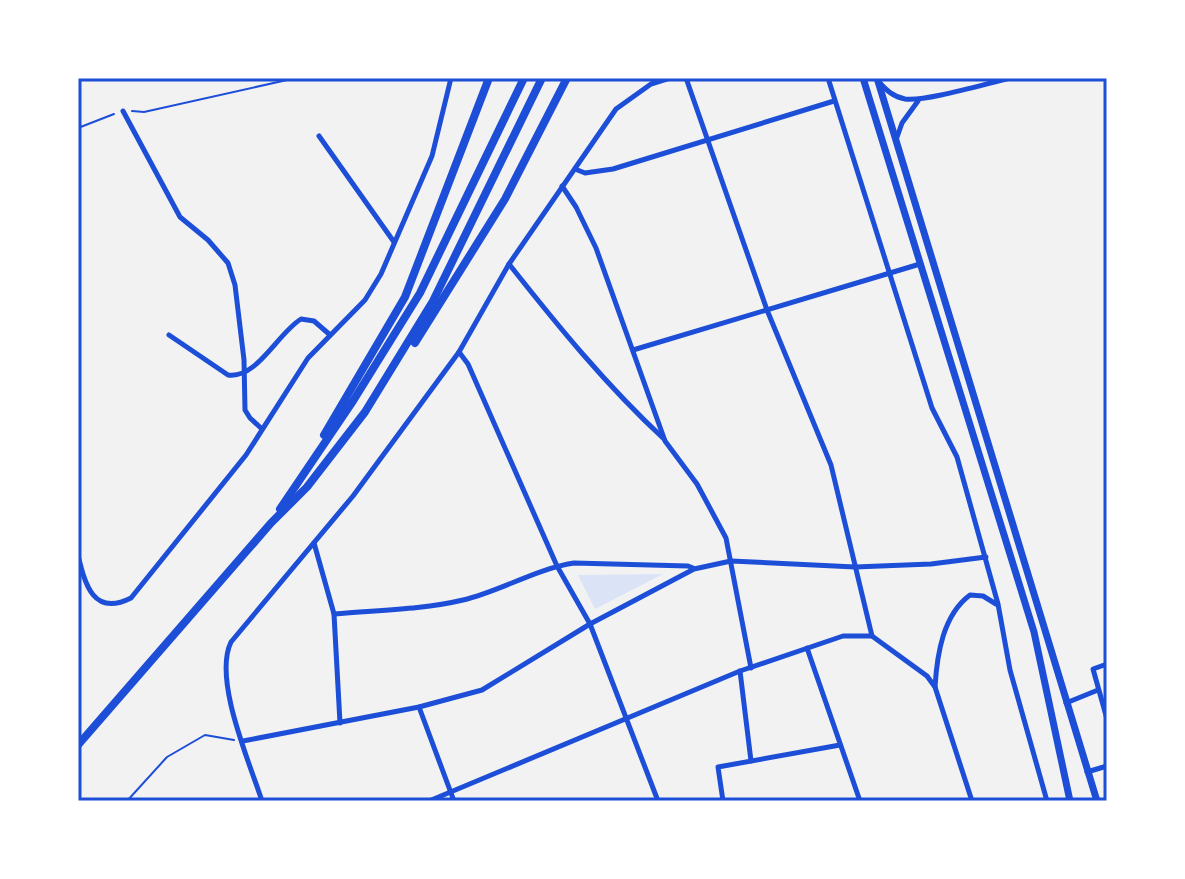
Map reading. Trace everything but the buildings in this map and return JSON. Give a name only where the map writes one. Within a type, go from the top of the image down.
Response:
[{"type":"highway","points":[[314,457],[332,419],[405,297],[489,78]]},
{"type":"highway","points":[[271,523],[370,375],[420,293],[524,78]]},
{"type":"highway","points":[[365,412],[440,289],[542,78]]},
{"type":"highway","points":[[78,745],[271,523],[307,487],[365,412],[423,332],[498,211],[567,78]]},
{"type":"main road","points":[[863,78],[1034,632],[1070,801]]},
{"type":"main road","points":[[878,80],[1097,801]]},
{"type":"street","points":[[78,555],[86,589],[100,601],[112,605],[131,598],[246,455],[308,358],[365,300],[381,274],[432,156],[451,78]]},
{"type":"street","points":[[262,801],[225,681],[226,652],[231,642],[353,496],[459,352],[509,264],[616,109],[651,84],[670,78]]},
{"type":"street","points":[[686,78],[767,310],[828,456],[872,636]]},
{"type":"street","points":[[828,78],[932,408],[957,457],[986,557],[1010,670],[1047,801]]},
{"type":"street","points":[[878,80],[889,93],[903,99],[919,100],[1011,78]]},
{"type":"street","points":[[896,141],[902,123],[919,100]]},
{"type":"street","points":[[574,169],[585,173],[613,169],[834,101]]},
{"type":"street","points":[[123,111],[180,217],[208,240],[228,263],[235,285],[245,410],[262,429]]},
{"type":"street","points":[[319,136],[394,243]]},
{"type":"street","points":[[562,186],[596,248],[665,441]]},
{"type":"street","points":[[509,264],[581,355],[665,441],[718,518],[731,561],[751,668]]},
{"type":"street","points":[[633,350],[920,264]]},
{"type":"street","points":[[169,335],[228,375],[244,375],[289,326],[301,319],[314,321],[329,334]]},
{"type":"street","points":[[459,352],[468,364],[557,566],[590,624],[658,801]]},
{"type":"street","points":[[314,542],[334,614],[340,723]]},
{"type":"street","points":[[243,741],[419,707],[482,690],[590,624],[694,569],[731,561],[855,567],[931,564],[986,557]]},
{"type":"street","points":[[334,614],[443,604],[574,563],[688,566],[694,569]]},
{"type":"street","points":[[935,687],[949,617],[957,605],[970,595],[983,596],[998,604]]},
{"type":"street","points":[[429,801],[740,671],[843,636],[872,636],[927,676],[935,687],[972,801]]},
{"type":"street","points":[[807,648],[860,801]]},
{"type":"street","points":[[1107,664],[1093,669],[1107,719]]},
{"type":"street","points":[[740,671],[751,761]]},
{"type":"street","points":[[1066,703],[1098,690]]},
{"type":"street","points":[[419,707],[454,801]]},
{"type":"street","points":[[723,801],[718,767],[840,745]]},
{"type":"street","points":[[1087,772],[1107,766]]},
{"type":"path","points":[[78,128],[123,111],[144,112],[296,78]]},
{"type":"path","points":[[127,801],[167,757],[205,735],[243,741]]},
{"type":"shaded area","points":[[663,574],[595,609],[578,575]]}]
